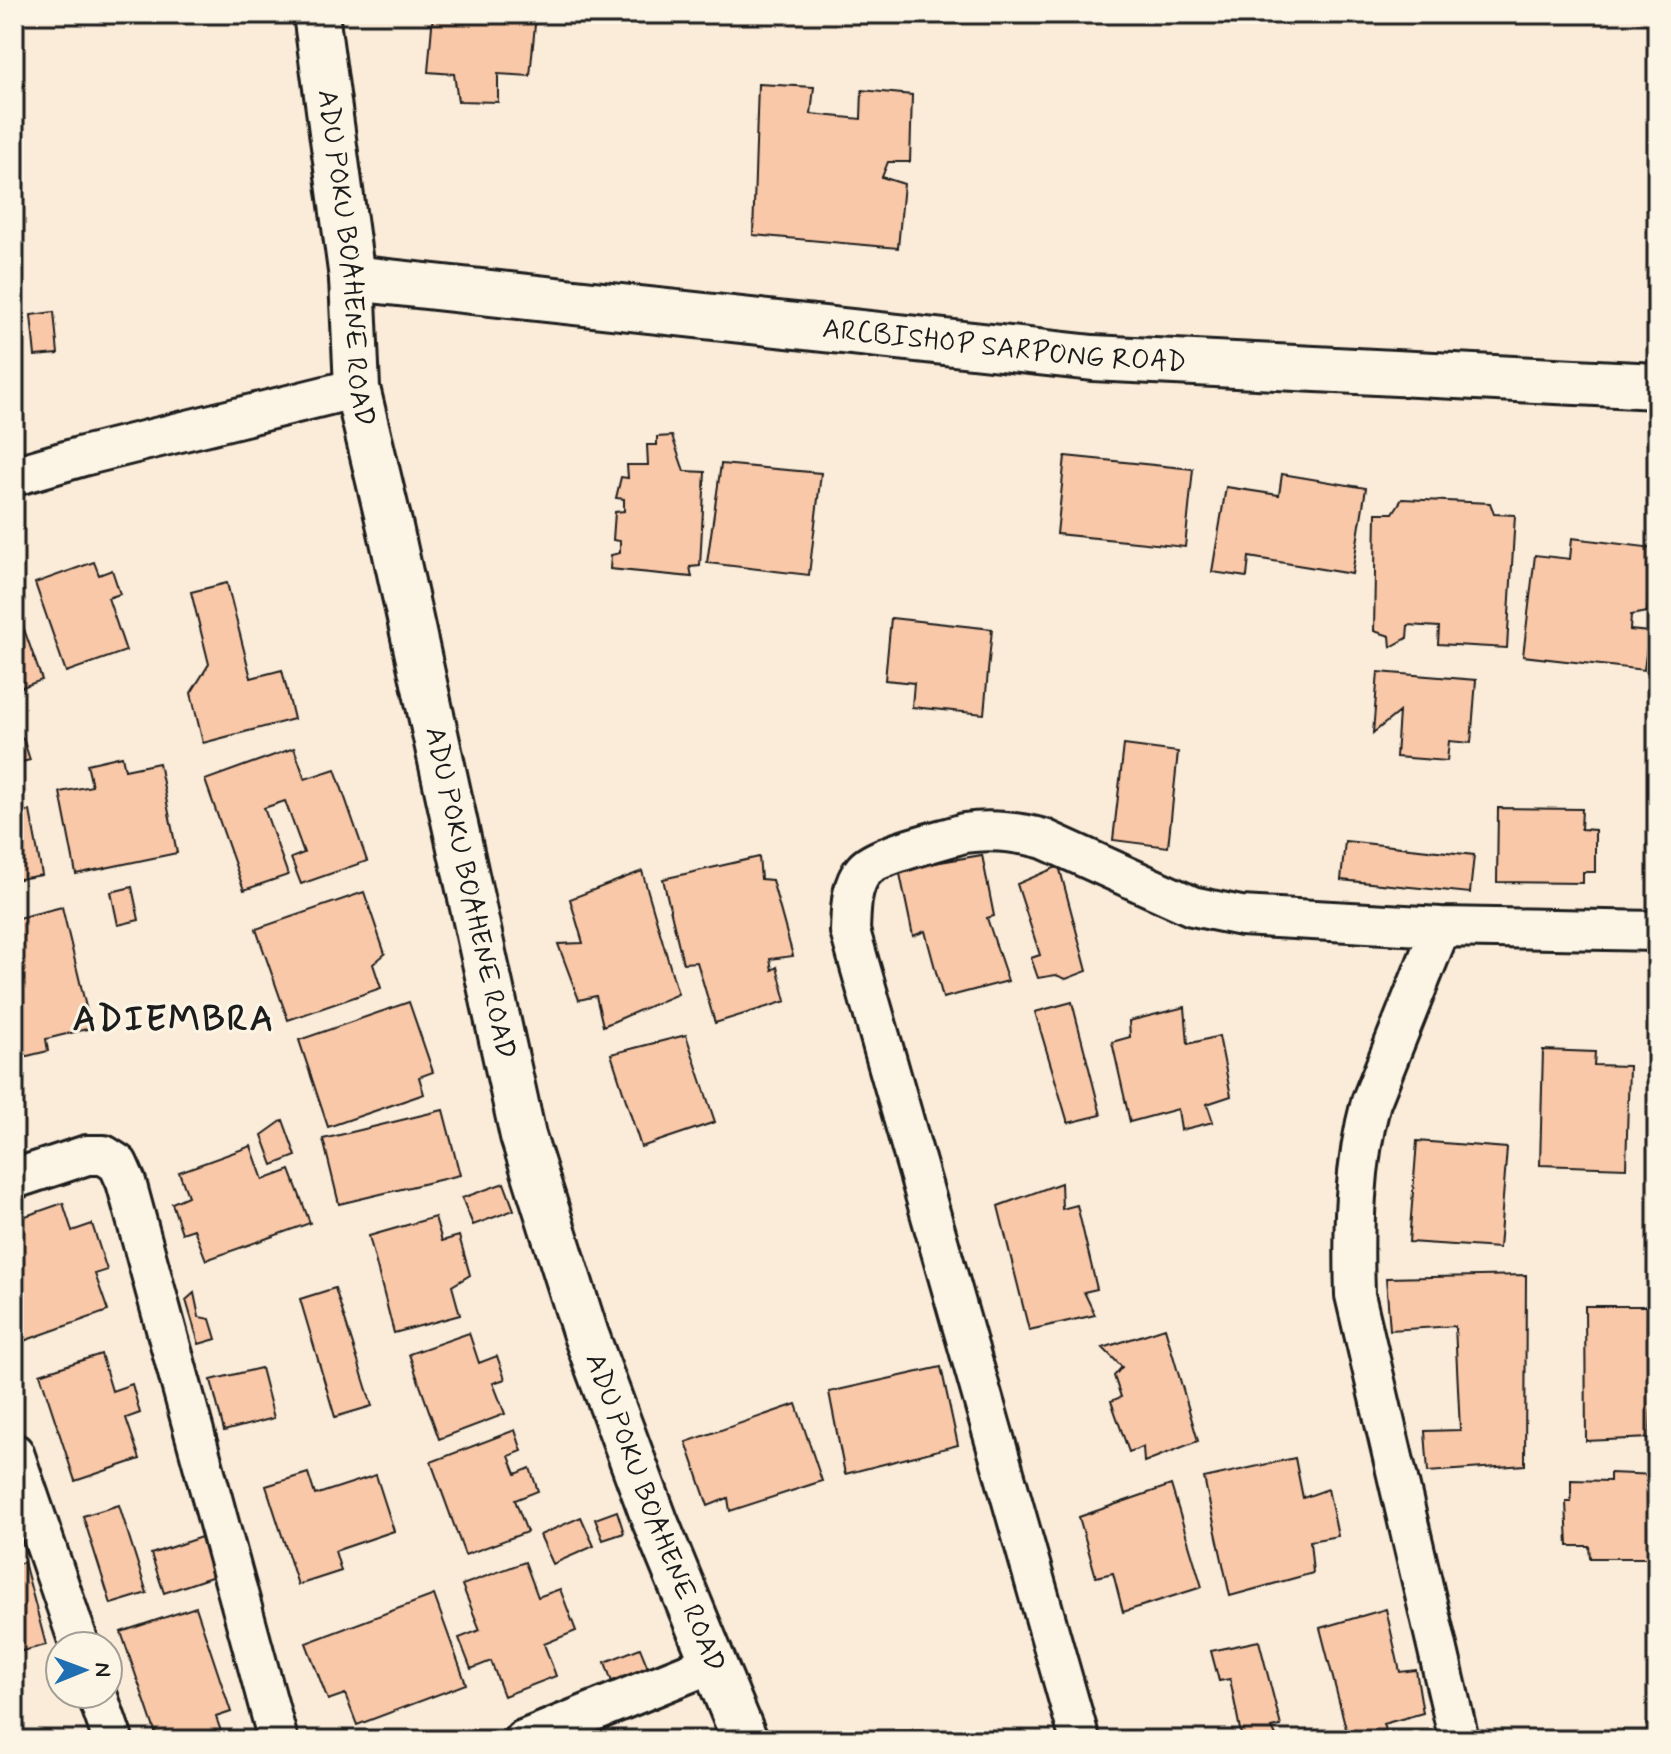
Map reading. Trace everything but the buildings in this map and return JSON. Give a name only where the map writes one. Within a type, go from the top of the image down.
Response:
[{"type":"street","name":"ADU POKU BOAHENE ROAD","points":[[316,14],[352,278],[357,388],[523,1136],[586,1335],[655,1521],[745,1740]]},
{"type":"street","name":"ARCBISHOP SARPONG ROAD","points":[[352,278],[1093,358],[1657,386]]},
{"type":"street","points":[[14,476],[357,388]]},
{"type":"street","points":[[1080,1740],[850,931],[851,904],[864,869],[880,860],[964,833],[1022,833],[1044,839],[1192,906],[1241,916],[1441,927],[1657,931]]},
{"type":"street","points":[[1441,927],[1371,1102],[1363,1130],[1353,1236],[1355,1295],[1459,1740]]},
{"type":"street","points":[[14,1179],[87,1155],[104,1155],[118,1164],[126,1182],[278,1740]]},
{"type":"street","points":[[14,1453],[75,1630]]},
{"type":"street","points":[[523,1740],[713,1663]]},
{"type":"street","points":[[103,1710],[113,1740]]},
{"type":"district","name":"ADIEMBRA","points":[[174,1020]]}]
